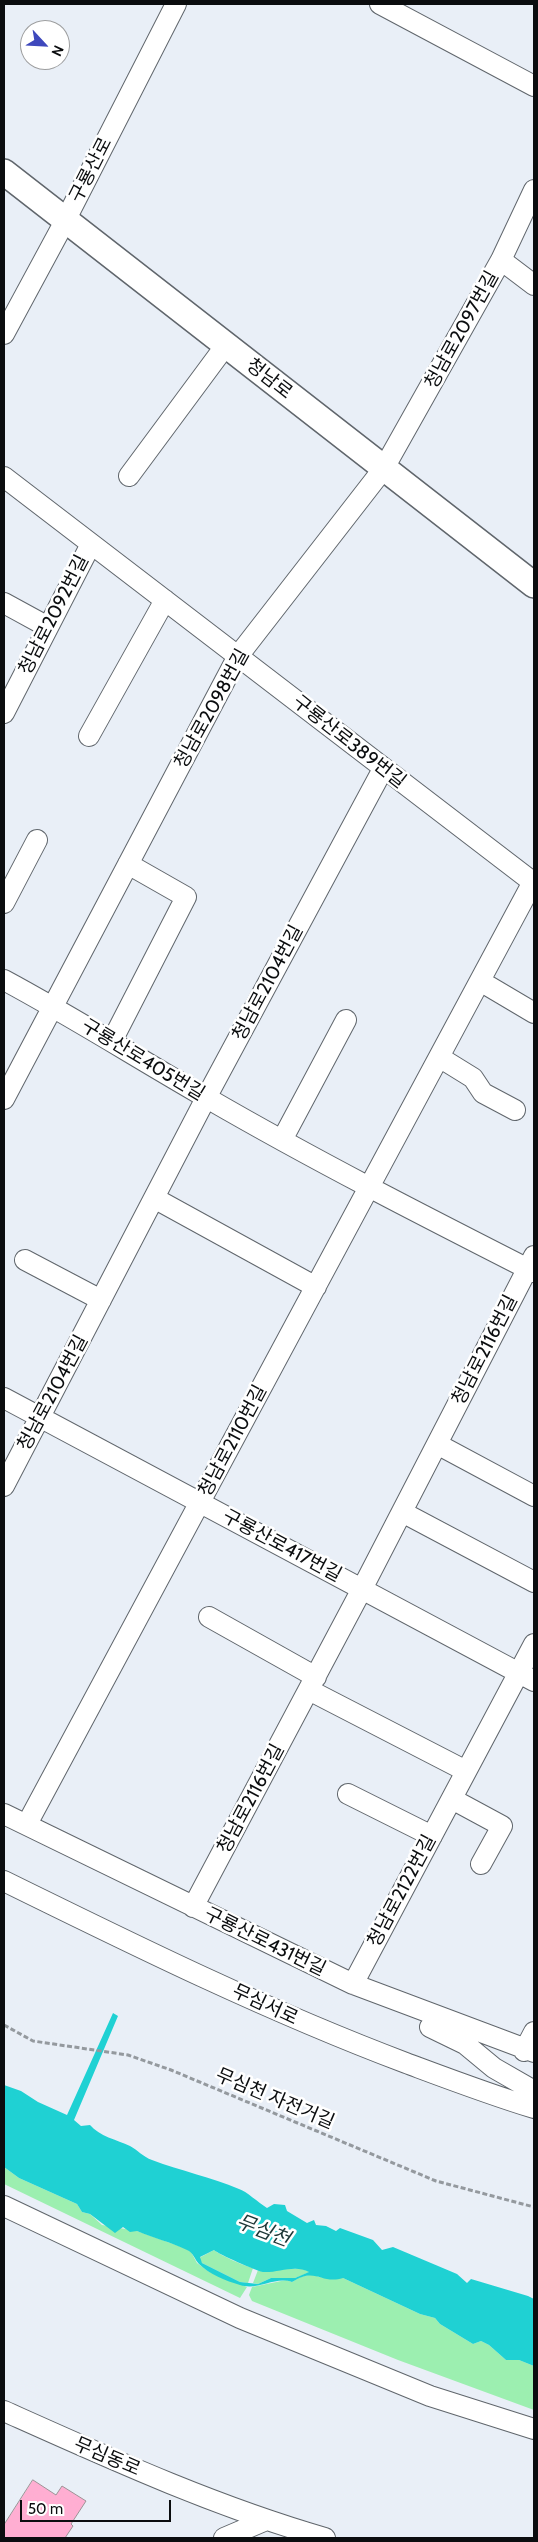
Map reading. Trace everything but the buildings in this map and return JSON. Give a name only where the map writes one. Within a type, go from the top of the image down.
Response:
[{"type":"main road","name":"청남로","points":[[4,172],[534,585]]},
{"type":"street","name":"구룡산로","points":[[5,329],[65,221],[176,4]]},
{"type":"street","points":[[380,4],[534,86]]},
{"type":"street","name":"청남로2097번길","points":[[384,468],[501,260],[534,190]]},
{"type":"street","points":[[501,260],[534,285]]},
{"type":"street","points":[[129,476],[226,345]]},
{"type":"street","name":"청남로2098번길","points":[[4,1099],[238,656],[384,468]]},
{"type":"street","name":"구룡산로389번길","points":[[4,478],[383,769],[534,882]]},
{"type":"street","name":"청남로2092번길","points":[[6,700],[48,627],[91,544]]},
{"type":"street","points":[[88,736],[165,600]]},
{"type":"street","points":[[4,603],[48,627]]},
{"type":"street","name":"청남로2104번길","points":[[4,1486],[206,1098],[383,769]]},
{"type":"street","points":[[4,903],[37,840]]},
{"type":"street","points":[[112,1041],[186,897],[128,864]]},
{"type":"street","name":"청남로2110번길","points":[[27,1824],[534,882]]},
{"type":"street","name":"구룡산로405번길","points":[[4,980],[54,1007],[206,1098],[282,1140],[370,1187],[532,1266]]},
{"type":"street","points":[[480,981],[534,1013]]},
{"type":"street","points":[[282,1140],[346,1020]]},
{"type":"street","points":[[439,1057],[474,1078],[483,1093],[515,1110]]},
{"type":"street","points":[[154,1198],[316,1287]]},
{"type":"street","points":[[25,1260],[101,1300]]},
{"type":"street","name":"청남로2116번길","points":[[193,1908],[532,1266]]},
{"type":"street","name":"구룡산로417번길","points":[[4,1398],[527,1677]]},
{"type":"street","points":[[437,1444],[534,1496]]},
{"type":"street","points":[[402,1512],[534,1582]]},
{"type":"street","points":[[208,1617],[391,1732],[466,1771]]},
{"type":"street","name":"청남로2122번길","points":[[353,1984],[466,1771],[527,1677],[534,1644]]},
{"type":"street","points":[[348,1794],[432,1836]]},
{"type":"street","points":[[452,1798],[502,1826],[481,1864]]},
{"type":"street","name":"구룡산로431번길","points":[[4,1814],[193,1908],[353,1984],[529,2051]]},
{"type":"street","name":"무심서로","points":[[4,1881],[159,1957],[320,2030],[495,2097],[534,2108]]},
{"type":"street","points":[[384,1997],[395,2010],[465,2044],[494,2068],[534,2091]]},
{"type":"street","points":[[529,2051],[534,2032]]},
{"type":"street","points":[[4,2206],[240,2318],[430,2396],[534,2429]]},
{"type":"street","name":"무심동로","points":[[4,2411],[117,2462],[264,2521],[325,2538]]},
{"type":"street","points":[[224,2538],[264,2521]]},
{"type":"path","name":"무심천 자전거길","points":[[4,2025],[33,2041],[128,2055],[171,2070],[436,2181],[534,2207]]},
{"type":"green space","points":[[4,2167],[19,2178],[77,2204],[82,2212],[90,2214],[102,2225],[137,2231],[190,2250],[197,2263],[208,2271],[247,2287],[240,2298],[4,2184]]},
{"type":"green space","points":[[214,2250],[221,2255],[253,2268],[248,2283],[240,2282],[202,2263],[199,2258]]},
{"type":"green space","points":[[277,2269],[303,2269],[310,2272],[295,2278],[271,2278],[258,2284],[253,2283],[258,2270],[263,2272]]},
{"type":"green space","points":[[313,2274],[319,2277],[343,2278],[420,2314],[435,2318],[440,2324],[473,2344],[481,2341],[489,2345],[506,2360],[519,2360],[534,2366],[534,2410],[398,2360],[252,2301],[249,2295],[252,2287],[286,2280],[292,2282],[300,2277]]},
{"type":"water","name":"무심천","points":[[113,2013],[118,2016],[74,2120],[81,2126],[90,2125],[103,2135],[130,2146],[152,2160],[242,2190],[267,2208],[274,2204],[285,2205],[287,2211],[307,2223],[314,2220],[316,2225],[326,2226],[336,2231],[340,2228],[373,2240],[382,2250],[393,2247],[457,2274],[467,2283],[471,2279],[534,2299],[534,2366],[519,2360],[506,2360],[489,2345],[481,2341],[473,2344],[440,2324],[435,2318],[420,2314],[343,2278],[335,2280],[307,2276],[292,2282],[279,2281],[253,2286],[240,2285],[229,2281],[203,2268],[189,2251],[175,2245],[137,2231],[130,2232],[123,2227],[115,2233],[90,2214],[82,2212],[77,2204],[19,2178],[4,2167],[4,2085],[21,2091],[38,2102],[67,2115]],"holes":[[[214,2250],[263,2272],[292,2269],[309,2272],[295,2278],[271,2278],[258,2284],[240,2282],[202,2263],[200,2257]]]}]
